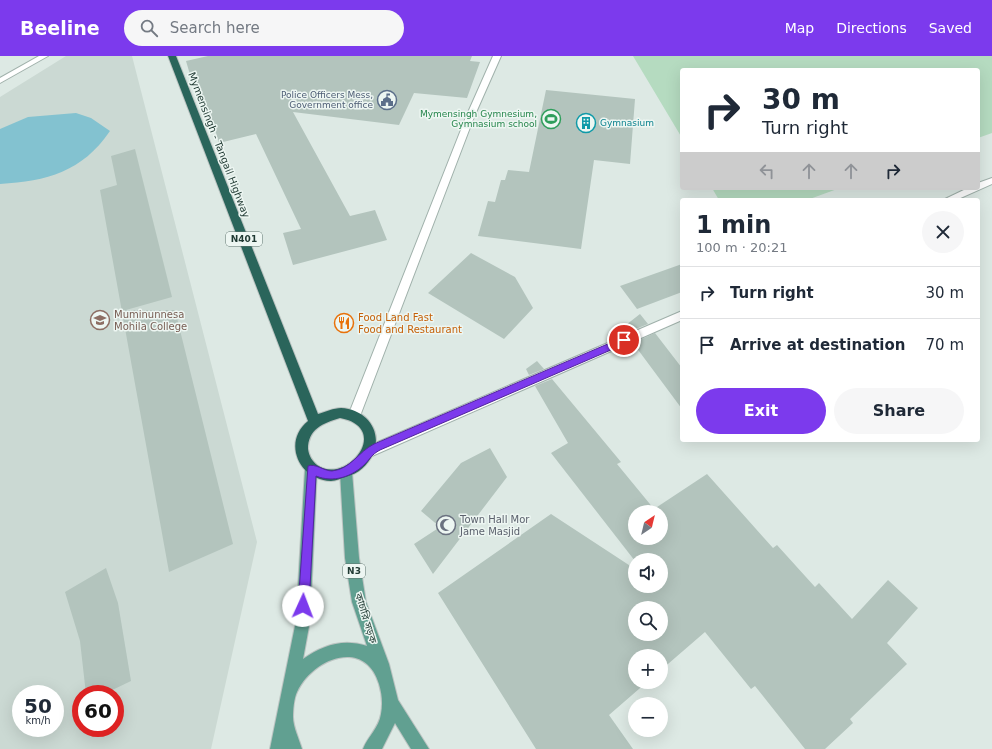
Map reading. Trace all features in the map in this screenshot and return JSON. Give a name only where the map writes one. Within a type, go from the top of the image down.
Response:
[{"type":"highway","name":"Mymensingh - Tangail Highway","points":[[172,56],[316,422]]},
{"type":"highway","points":[[340,413],[354,416],[366,425],[370,433],[370,443],[368,452],[362,461],[346,472],[331,475],[311,469],[304,462],[301,453],[301,444],[304,434],[316,422],[329,415],[340,413]]},
{"type":"main road","name":"N3","points":[[278,749],[302,621],[311,469]]},
{"type":"main road","name":"কাচারি সড়ক","points":[[346,472],[352,558],[359,602],[382,667]]},
{"type":"main road","name":"N3","points":[[288,694],[296,677],[308,663],[323,653],[340,648],[356,649],[370,656],[382,667],[390,684],[392,703],[388,723],[371,749]]},
{"type":"main road","points":[[392,703],[421,749]]},
{"type":"main road","name":"N3","points":[[284,715],[287,735],[294,749]]},
{"type":"street","points":[[0,81],[44,56]]},
{"type":"street","points":[[354,416],[470,117],[497,56]]},
{"type":"street","points":[[980,187],[992,181]]},
{"type":"street","points":[[953,198],[972,190]]},
{"type":"street","points":[[368,452],[680,316]]},
{"type":"shaded area","name":"Muminunnesa Mohila College","points":[[66,56],[132,56],[257,542],[211,749],[0,749],[0,97]]},
{"type":"green space","points":[[633,56],[992,56],[992,133],[980,137],[980,68],[680,68],[680,135]]},
{"type":"green space","points":[[713,190],[834,190],[812,198],[718,198]]},
{"type":"water","points":[[76,113],[91,118],[110,131],[88,156],[62,172],[48,177],[17,183],[0,184],[0,129],[28,117]]},
{"type":"building","points":[[208,56],[472,56],[470,61],[480,62],[467,98],[414,93],[399,125],[293,112],[350,216],[375,210],[387,240],[293,265],[283,233],[301,229],[256,134],[219,143],[214,126],[211,127],[197,87],[194,88],[186,61]]},
{"type":"building","points":[[546,90],[635,99],[630,164],[594,160],[581,249],[478,236],[488,201],[495,202],[501,180],[505,180],[508,170],[529,172]]},
{"type":"building","points":[[135,149],[172,297],[126,310],[175,310],[233,544],[169,572],[100,190],[117,185],[111,156]]},
{"type":"building","points":[[471,253],[515,277],[533,308],[504,339],[428,293]]},
{"type":"building","points":[[680,265],[680,293],[637,309],[620,286]]},
{"type":"building","points":[[640,314],[648,324],[626,333],[622,328]]},
{"type":"building","points":[[655,333],[680,365],[680,406],[633,343]]},
{"type":"building","points":[[537,361],[544,369],[529,375],[526,369]]},
{"type":"building","points":[[552,379],[621,462],[617,464],[651,505],[628,505],[628,545],[668,545],[668,505],[660,505],[707,474],[773,548],[777,545],[815,587],[819,583],[852,619],[888,580],[918,608],[887,643],[907,664],[850,719],[853,723],[825,749],[805,749],[755,686],[751,689],[705,632],[668,664],[668,649],[628,649],[628,689],[639,689],[609,715],[633,749],[536,749],[438,593],[551,514],[628,564],[628,593],[668,593],[668,553],[629,553],[551,453],[568,443],[535,386]]},
{"type":"building","points":[[490,448],[507,477],[433,574],[414,544],[440,527],[421,511],[461,463]]},
{"type":"building","points":[[106,568],[118,603],[131,681],[123,685],[85,685],[80,641],[65,592]]},
{"type":"place","name":"Police Officers Mess, Government office","points":[[387,100]]},
{"type":"place","name":"Mymensingh Gymnesium, Gymnasium school","points":[[551,119]]},
{"type":"place","name":"Gymnasium","points":[[586,123]]},
{"type":"place","name":"Muminunnesa Mohila College","points":[[100,320]]},
{"type":"place","name":"Food Land Fast Food and Restaurant","points":[[344,323]]},
{"type":"place","name":"Town Hall Mor Jame Masjid","points":[[446,525]]},
{"type":"route","points":[[303,606],[311,469],[331,475],[346,472],[362,461],[368,452],[377,447],[624,340]]}]
